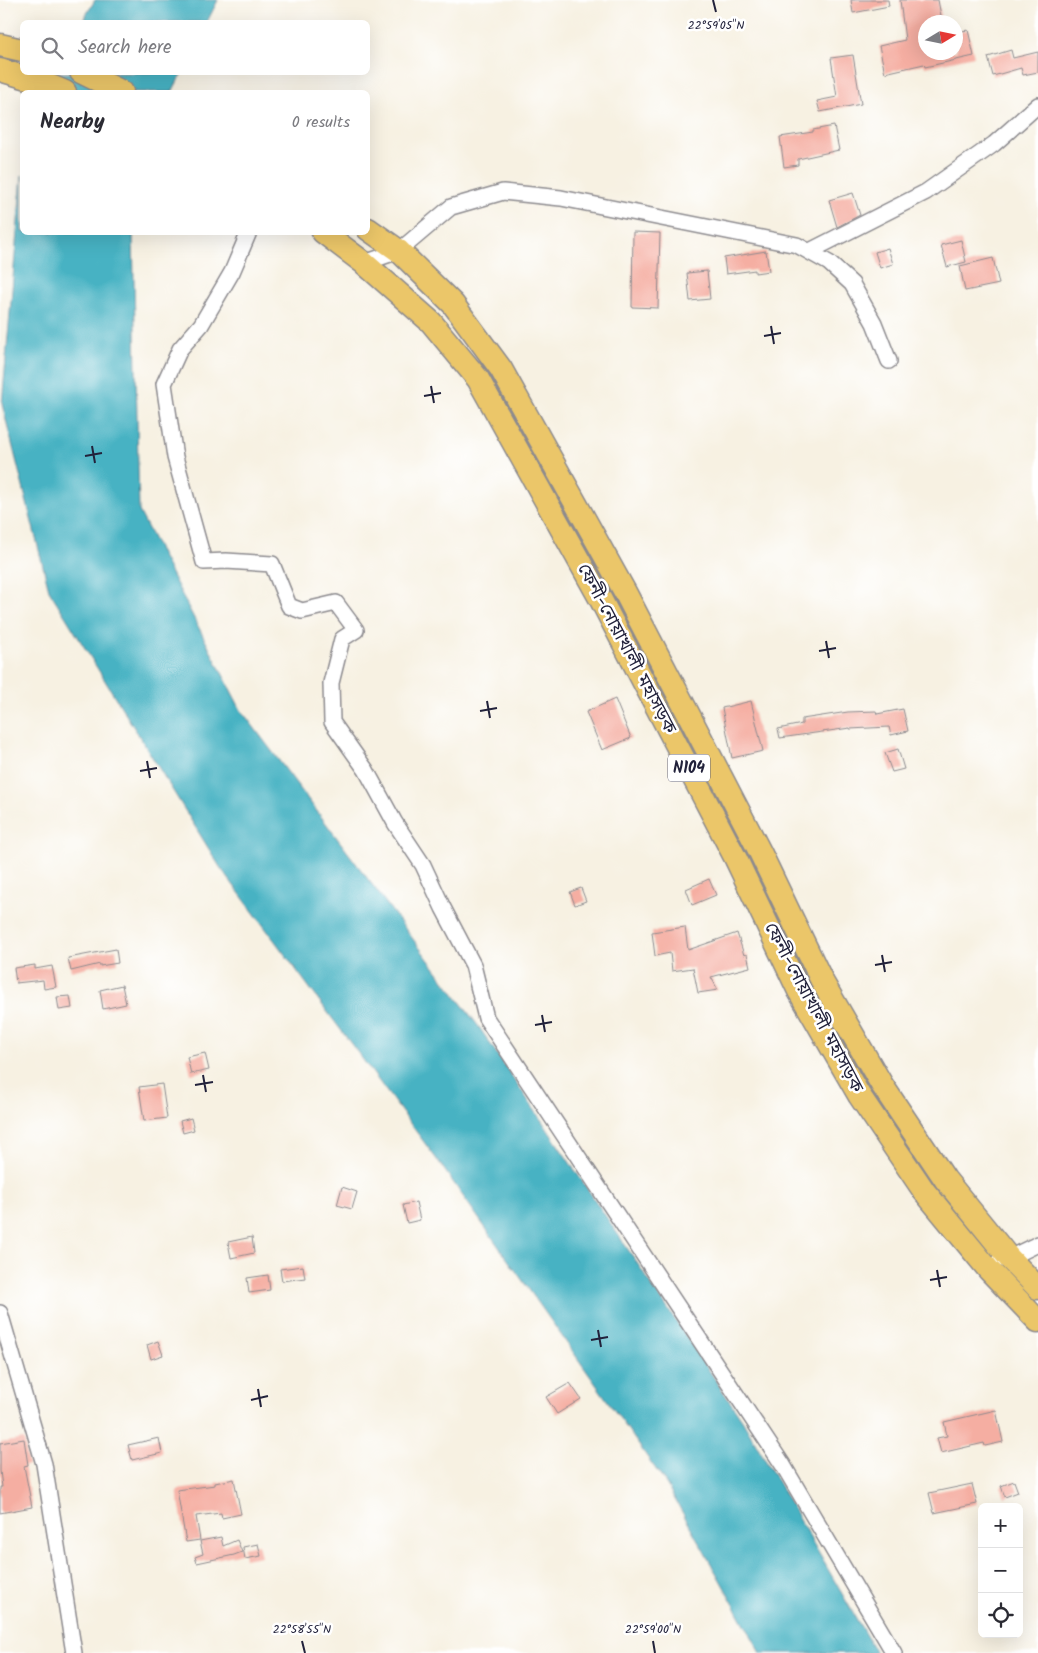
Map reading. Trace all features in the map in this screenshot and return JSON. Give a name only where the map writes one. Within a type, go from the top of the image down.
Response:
[{"type":"highway","points":[[0,44],[20,49]]},
{"type":"highway","points":[[0,70],[41,82],[60,90]]},
{"type":"highway","points":[[87,75],[118,90]]},
{"type":"highway","name":"ফেনী-নোয়াখালী মহাসড়ক","points":[[370,230],[399,251],[453,304],[501,369],[625,592],[760,852],[823,983],[882,1085],[945,1179],[1008,1258],[1038,1288]]},
{"type":"highway","name":"ফেনী-নোয়াখালী মহাসড়ক","points":[[327,235],[364,263],[431,322],[478,379],[601,600],[736,859],[799,991],[859,1095],[924,1191],[980,1260],[1038,1321]]},
{"type":"street","points":[[810,251],[926,192],[994,144],[1038,105]]},
{"type":"street","points":[[364,263],[399,251],[451,207],[503,192],[561,198],[797,246],[810,251],[828,263],[852,284],[874,323],[889,361]]},
{"type":"street","points":[[248,235],[232,272],[200,325],[180,349],[164,384],[175,457],[204,562],[226,561],[272,564],[289,606],[302,612],[336,603],[356,630],[342,639],[331,683],[332,722],[366,770],[395,823],[423,865],[473,965],[486,1018],[783,1465],[894,1653]]},
{"type":"street","points":[[980,1260],[1008,1258],[1038,1244]]},
{"type":"street","points":[[0,1313],[44,1464],[74,1653]]},
{"type":"water","points":[[95,0],[218,0],[208,20],[83,20]]},
{"type":"water","points":[[53,75],[181,75],[173,90],[43,90]]},
{"type":"water","points":[[20,198],[20,235],[133,235],[139,511],[241,710],[479,1027],[743,1421],[876,1653],[761,1653],[667,1485],[441,1165],[220,867],[49,590],[2,404]]},
{"type":"building","points":[[851,0],[888,0],[889,6],[853,13]]},
{"type":"building","points":[[900,0],[938,0],[941,15],[918,15],[918,60],[956,60],[925,67],[924,64],[885,73],[879,46],[905,40]]},
{"type":"building","points":[[968,30],[974,56],[963,58],[963,31]]},
{"type":"building","points":[[1011,50],[1013,58],[1038,52],[1038,72],[1023,75],[1021,68],[993,76],[988,57]]},
{"type":"building","points":[[853,55],[861,104],[820,112],[817,101],[837,97],[831,58]]},
{"type":"building","points":[[834,126],[839,150],[798,159],[798,165],[784,167],[780,137],[813,132],[813,130]]},
{"type":"building","points":[[853,193],[860,215],[837,227],[829,200]]},
{"type":"building","points":[[633,232],[660,233],[658,308],[632,307]]},
{"type":"building","points":[[961,240],[966,262],[947,267],[941,245]]},
{"type":"building","points":[[888,248],[893,264],[880,268],[875,252]]},
{"type":"building","points":[[766,251],[769,271],[755,273],[755,270],[726,274],[724,258]]},
{"type":"building","points":[[993,258],[999,284],[965,291],[960,266]]},
{"type":"building","points":[[707,271],[710,299],[690,301],[687,273]]},
{"type":"building","points":[[615,699],[631,738],[602,750],[586,712]]},
{"type":"building","points":[[751,701],[763,751],[732,758],[722,708]]},
{"type":"building","points":[[903,709],[908,731],[891,735],[889,727],[850,728],[780,738],[778,729],[802,724],[802,719],[848,712],[876,711],[877,714]]},
{"type":"building","points":[[898,749],[904,769],[892,772],[885,753]]},
{"type":"building","points":[[709,879],[716,895],[692,905],[686,889]]},
{"type":"building","points":[[581,888],[586,901],[575,905],[570,892]]},
{"type":"building","points":[[685,927],[688,950],[737,933],[744,955],[747,954],[750,967],[711,977],[718,990],[698,993],[693,968],[672,971],[670,953],[655,956],[652,932]]},
{"type":"building","points":[[116,949],[118,963],[100,966],[100,964],[71,971],[68,958]]},
{"type":"building","points":[[35,965],[35,969],[52,966],[56,987],[44,989],[43,980],[16,983],[14,968]]},
{"type":"building","points":[[122,985],[126,1004],[103,1009],[100,990]]},
{"type":"building","points":[[70,996],[72,1008],[59,1010],[57,997]]},
{"type":"building","points":[[205,1053],[209,1070],[191,1074],[187,1057]]},
{"type":"building","points":[[162,1084],[167,1118],[144,1121],[139,1087]]},
{"type":"building","points":[[191,1118],[194,1130],[183,1133],[180,1121]]},
{"type":"building","points":[[342,1187],[357,1192],[352,1209],[337,1205]]},
{"type":"building","points":[[416,1202],[420,1220],[407,1223],[403,1205]]},
{"type":"building","points":[[252,1237],[254,1253],[231,1258],[228,1242]]},
{"type":"building","points":[[303,1266],[305,1278],[282,1281],[280,1269]]},
{"type":"building","points":[[268,1275],[270,1290],[249,1293],[247,1278]]},
{"type":"building","points":[[158,1341],[163,1355],[151,1359],[147,1345]]},
{"type":"building","points":[[570,1383],[581,1399],[557,1414],[546,1397]]},
{"type":"building","points":[[996,1410],[1003,1442],[985,1446],[984,1443],[941,1453],[937,1438],[947,1436],[944,1422]]},
{"type":"building","points":[[159,1438],[162,1453],[132,1460],[128,1445]]},
{"type":"building","points":[[24,1439],[28,1465],[24,1466],[32,1507],[0,1513],[0,1487],[2,1487],[0,1443]]},
{"type":"building","points":[[234,1479],[241,1514],[222,1518],[221,1513],[196,1516],[200,1540],[186,1542],[177,1490],[215,1485],[215,1483]]},
{"type":"building","points":[[1014,1481],[1018,1492],[1005,1497],[1001,1486]]},
{"type":"building","points":[[972,1484],[977,1504],[934,1513],[929,1493]]},
{"type":"building","points":[[221,1537],[223,1546],[237,1540],[242,1552],[197,1563],[195,1557],[203,1554],[200,1541]]},
{"type":"building","points":[[258,1544],[261,1556],[245,1559],[243,1547]]}]
